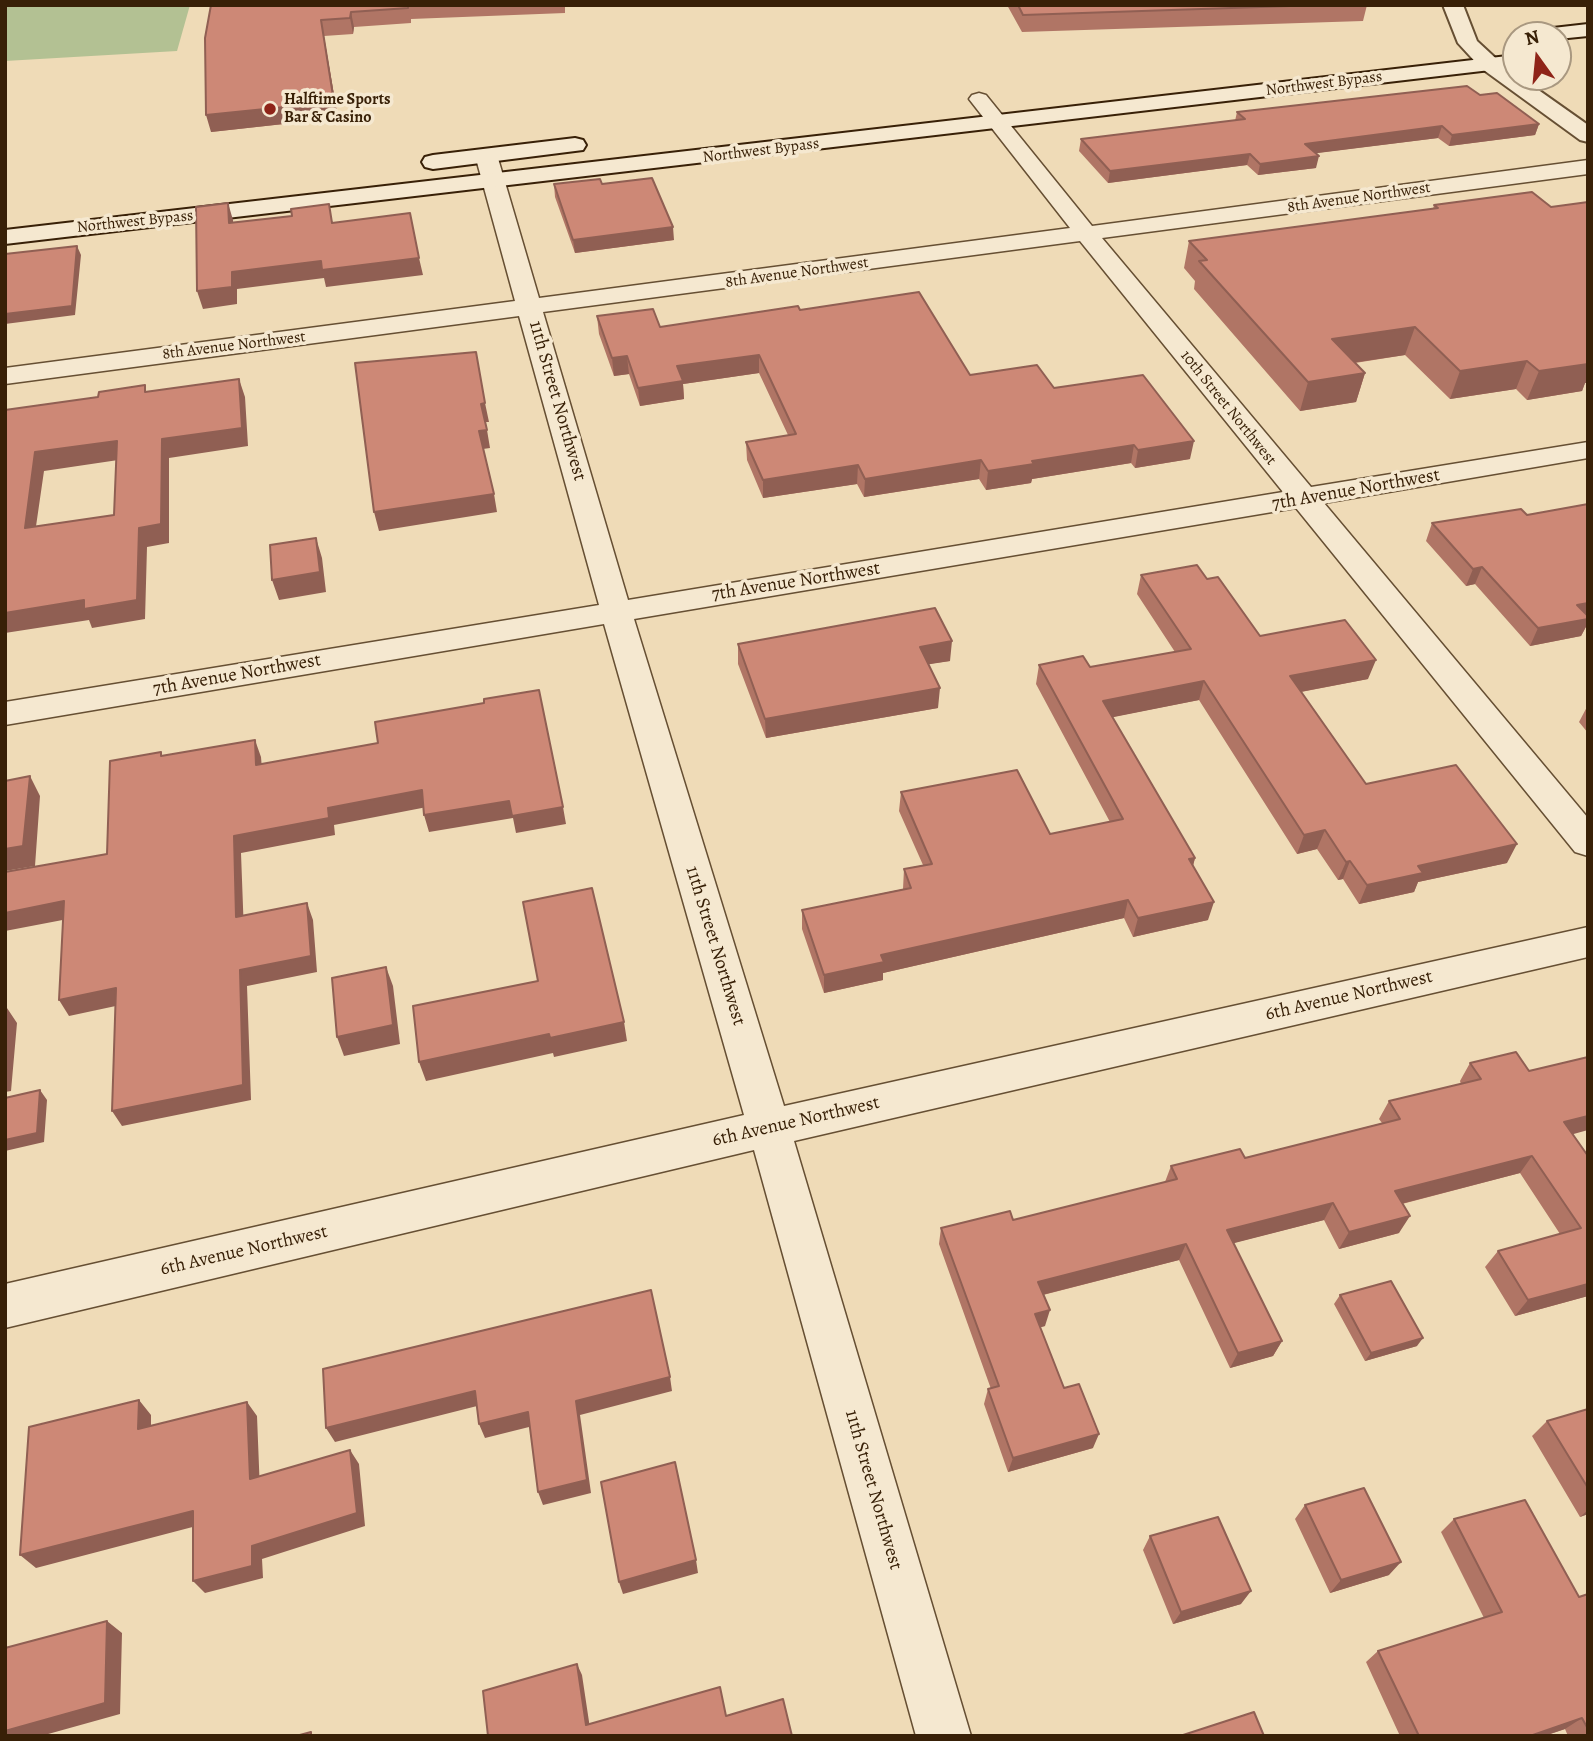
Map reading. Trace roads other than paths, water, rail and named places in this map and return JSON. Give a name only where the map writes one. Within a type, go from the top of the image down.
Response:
[{"type":"main road","points":[[1453,5],[1468,43],[1488,64],[1588,135]]},
{"type":"main road","points":[[1444,46],[1492,41]]},
{"type":"main road","name":"Northwest Bypass","points":[[5,237],[490,169],[999,124],[1502,62]]},
{"type":"main road","name":"Northwest Bypass","points":[[417,163],[490,169],[596,143]]},
{"type":"street","name":"10th Street Northwest","points":[[979,99],[1087,235],[1588,843]]},
{"type":"street","name":"8th Avenue Northwest","points":[[5,376],[1588,167]]},
{"type":"street","name":"11th Street Northwest","points":[[490,169],[944,1736]]},
{"type":"street","name":"7th Avenue Northwest","points":[[5,714],[1588,450]]},
{"type":"street","name":"6th Avenue Northwest","points":[[5,1306],[769,1128],[1588,942]]},
{"type":"place","name":"Halftime Sports Bar & Casino","points":[[270,109]]}]
